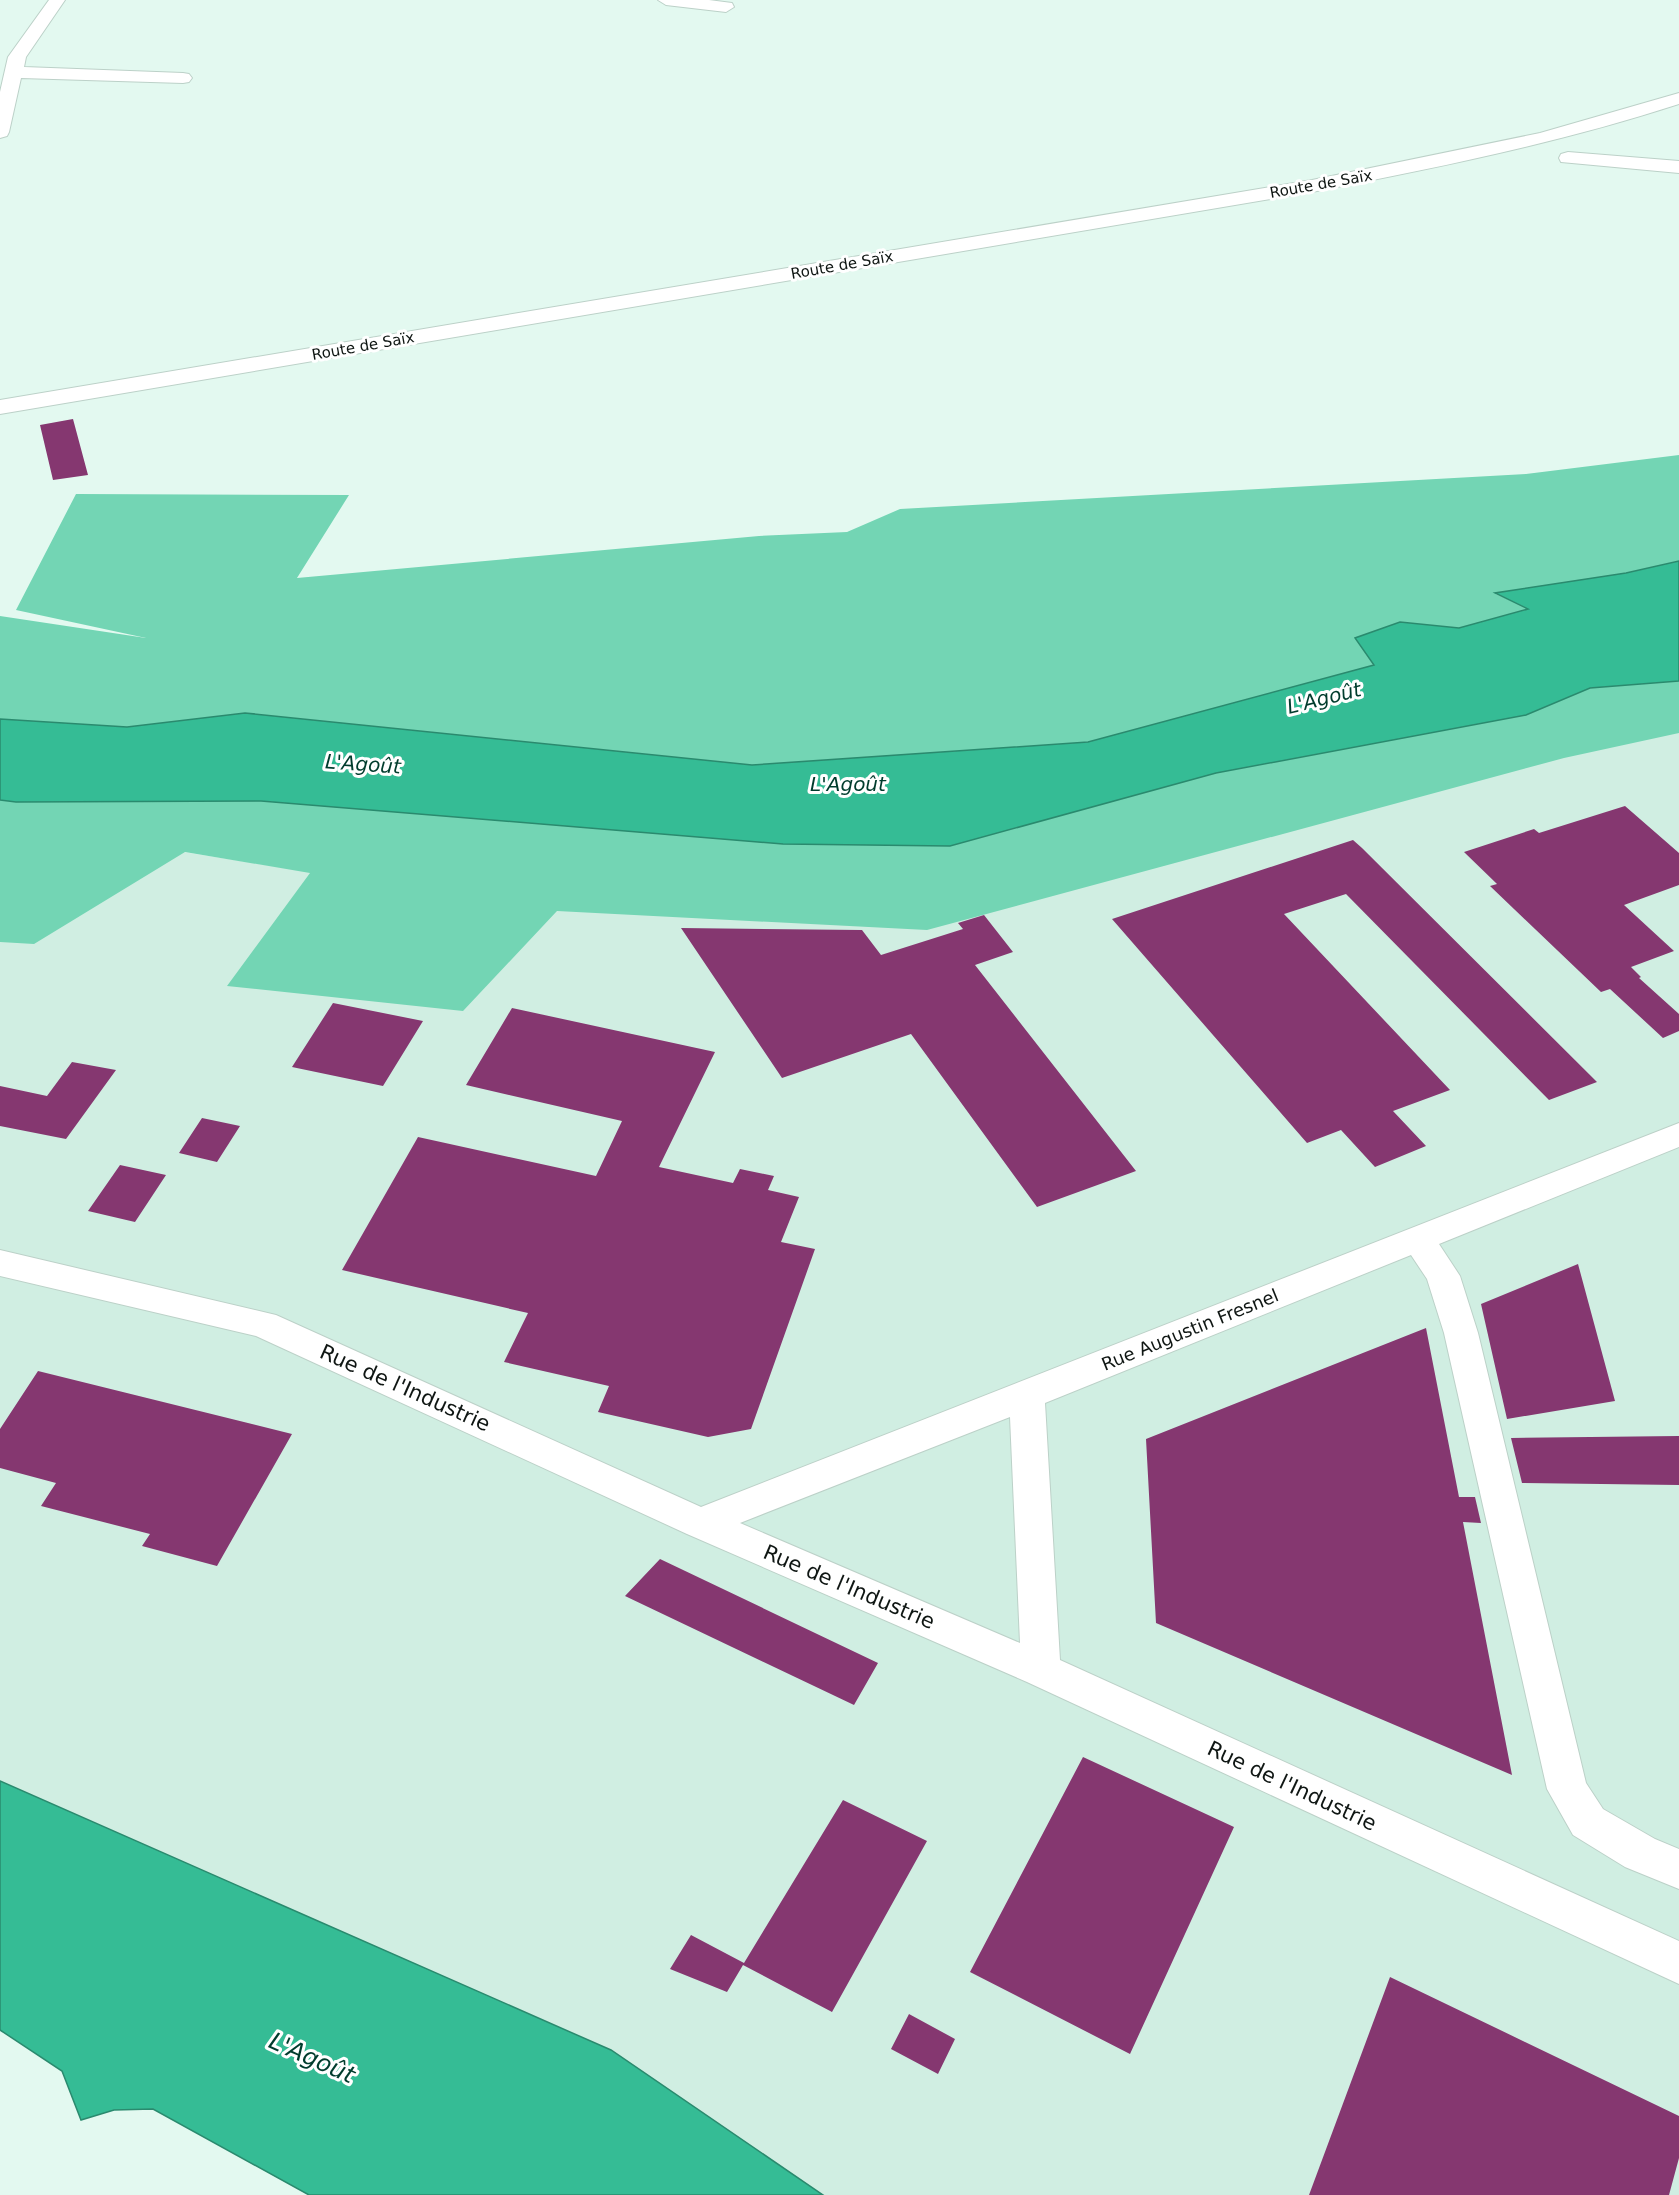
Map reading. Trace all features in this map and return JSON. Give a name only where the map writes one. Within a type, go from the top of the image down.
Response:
[{"type":"street","points":[[0,132],[10,63],[57,0]]},
{"type":"street","points":[[666,0],[726,7]]},
{"type":"street","points":[[10,63],[183,78]]},
{"type":"street","name":"Route de Saïx","points":[[0,407],[1312,186],[1532,141],[1638,112],[1679,98]]},
{"type":"street","points":[[1568,158],[1679,167]]},
{"type":"street","name":"Rue Augustin Fresnel","points":[[700,1522],[1027,1395],[1679,1134]]},
{"type":"street","points":[[1418,1239],[1443,1276],[1461,1333],[1567,1789],[1588,1822],[1640,1853],[1679,1869]]},
{"type":"street","name":"Rue de l'Industrie","points":[[0,1263],[264,1324],[700,1522],[1041,1670],[1679,1963]]},
{"type":"street","points":[[1027,1395],[1041,1670]]},
{"type":"shaded area","points":[[1679,455],[1679,561],[1626,573],[1496,594],[1529,609],[1459,628],[1400,622],[1375,665],[1088,742],[752,765],[245,713],[127,727],[0,719],[0,616],[146,638],[16,610],[76,494],[349,495],[297,578],[759,536],[847,532],[900,509],[1526,474]]},
{"type":"shaded area","points":[[1679,681],[1679,733],[1564,758],[927,930],[557,911],[463,1011],[227,986],[310,873],[185,852],[34,944],[0,942],[0,800],[16,802],[261,801],[950,846],[1216,773],[1526,715],[1590,688]]},
{"type":"shaded area","points":[[1679,721],[1679,2195],[823,2195],[611,2050],[0,1781],[0,823],[310,872]]},
{"type":"water","name":"L'Agoût","points":[[1679,561],[1679,681],[1590,688],[1526,715],[1216,773],[950,846],[783,844],[261,801],[16,802],[0,800],[0,719],[127,727],[245,713],[752,765],[1088,742],[1374,665],[1355,638],[1400,622],[1459,628],[1528,609],[1495,593],[1626,573]]},
{"type":"water","name":"L'Agoût","points":[[0,1781],[611,2050],[823,2195],[309,2195],[153,2109],[114,2110],[81,2120],[62,2071],[0,2030]]},
{"type":"building","points":[[73,419],[88,475],[53,480],[40,425]]},
{"type":"building","points":[[1625,806],[1679,853],[1679,885],[1624,905],[1674,951],[1631,967],[1641,977],[1639,978],[1679,1014],[1679,1031],[1663,1038],[1610,989],[1601,992],[1490,886],[1497,884],[1464,852],[1534,829],[1539,833]]},
{"type":"building","points":[[1353,840],[1597,1082],[1549,1100],[1346,894],[1284,914],[1450,1090],[1393,1111],[1426,1146],[1375,1167],[1341,1130],[1307,1143],[1112,919]]},
{"type":"building","points":[[984,915],[1013,952],[975,965],[1136,1171],[1037,1207],[911,1034],[782,1078],[681,928],[862,930],[881,955],[963,929],[958,923]]},
{"type":"building","points":[[333,1003],[423,1021],[383,1086],[292,1067]]},
{"type":"building","points":[[512,1008],[715,1052],[659,1167],[733,1183],[740,1169],[774,1176],[768,1190],[799,1197],[781,1242],[815,1249],[751,1429],[708,1437],[598,1412],[609,1386],[504,1362],[528,1313],[342,1270],[418,1137],[596,1176],[622,1121],[466,1085]]},
{"type":"building","points":[[72,1062],[116,1070],[66,1139],[0,1126],[0,1086],[47,1096]]},
{"type":"building","points":[[202,1118],[240,1126],[217,1162],[179,1153]]},
{"type":"building","points":[[120,1165],[166,1175],[135,1222],[88,1211]]},
{"type":"building","points":[[1578,1264],[1615,1401],[1507,1419],[1481,1304]]},
{"type":"building","points":[[1426,1328],[1459,1497],[1475,1497],[1481,1523],[1463,1522],[1512,1775],[1156,1623],[1146,1439]]},
{"type":"building","points":[[38,1371],[292,1434],[217,1566],[142,1546],[150,1534],[41,1506],[56,1483],[0,1468],[0,1429]]},
{"type":"building","points":[[1679,1436],[1679,1485],[1522,1483],[1511,1438]]},
{"type":"building","points":[[660,1559],[878,1663],[854,1705],[625,1596]]},
{"type":"building","points":[[1083,1757],[1234,1827],[1130,2054],[970,1972]]},
{"type":"building","points":[[843,1800],[927,1841],[832,2012],[743,1965],[727,1992],[670,1969],[691,1935],[744,1963]]},
{"type":"building","points":[[1390,1977],[1679,2116],[1679,2158],[1669,2195],[1309,2195]]},
{"type":"building","points":[[909,2014],[955,2039],[938,2074],[891,2049]]}]
